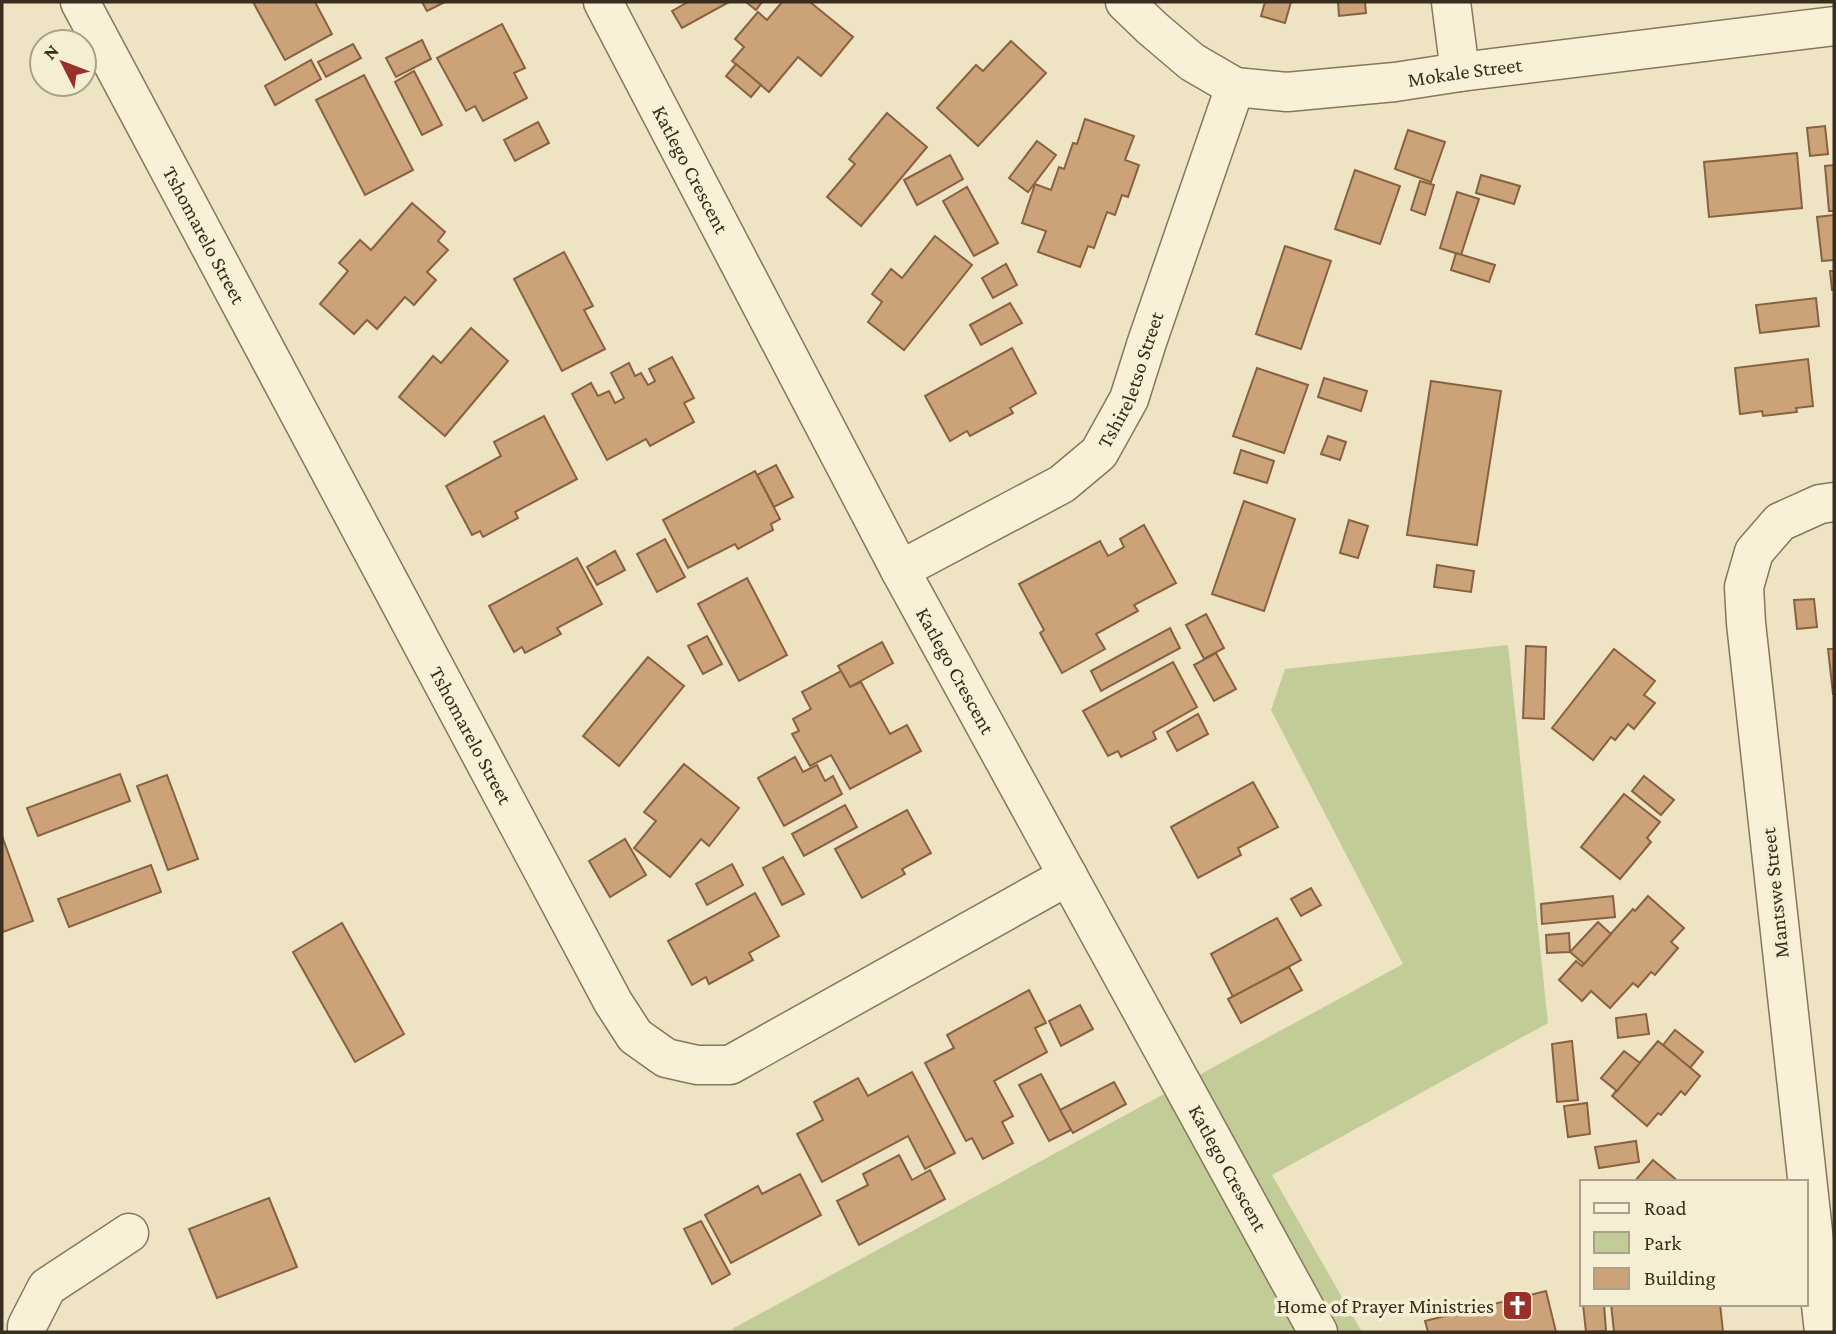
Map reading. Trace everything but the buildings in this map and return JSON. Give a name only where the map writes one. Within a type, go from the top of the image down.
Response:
[{"type":"street","name":"Tshomarelo Street","points":[[80,2],[613,1002],[635,1036],[666,1058],[697,1065],[730,1065],[1068,876]]},
{"type":"street","name":"Katlego Crescent","points":[[603,2],[900,569],[1318,1332]]},
{"type":"street","name":"Mokale Street","points":[[1125,2],[1192,62],[1236,87],[1287,92],[1395,82],[1834,26]]},
{"type":"street","points":[[1451,2],[1460,72]]},
{"type":"street","name":"Tshireletso Street","points":[[900,569],[1062,484],[1098,453],[1129,399],[1236,87]]},
{"type":"street","name":"Mantswe Street","points":[[1807,1180],[1747,637],[1744,587],[1754,552],[1780,522],[1819,504],[1834,502]]},
{"type":"street","name":"Mantswe Street","points":[[1808,1188],[1824,1332]]},
{"type":"street","points":[[27,1332],[27,1326],[47,1287],[129,1233]]},
{"type":"green space","points":[[1508,645],[1548,1023],[1272,1175],[1362,1332],[734,1332],[732,1329],[1403,964],[1271,710],[1285,669]]},
{"type":"place","name":"Home of Prayer Ministries","points":[[1517,1306]]}]
